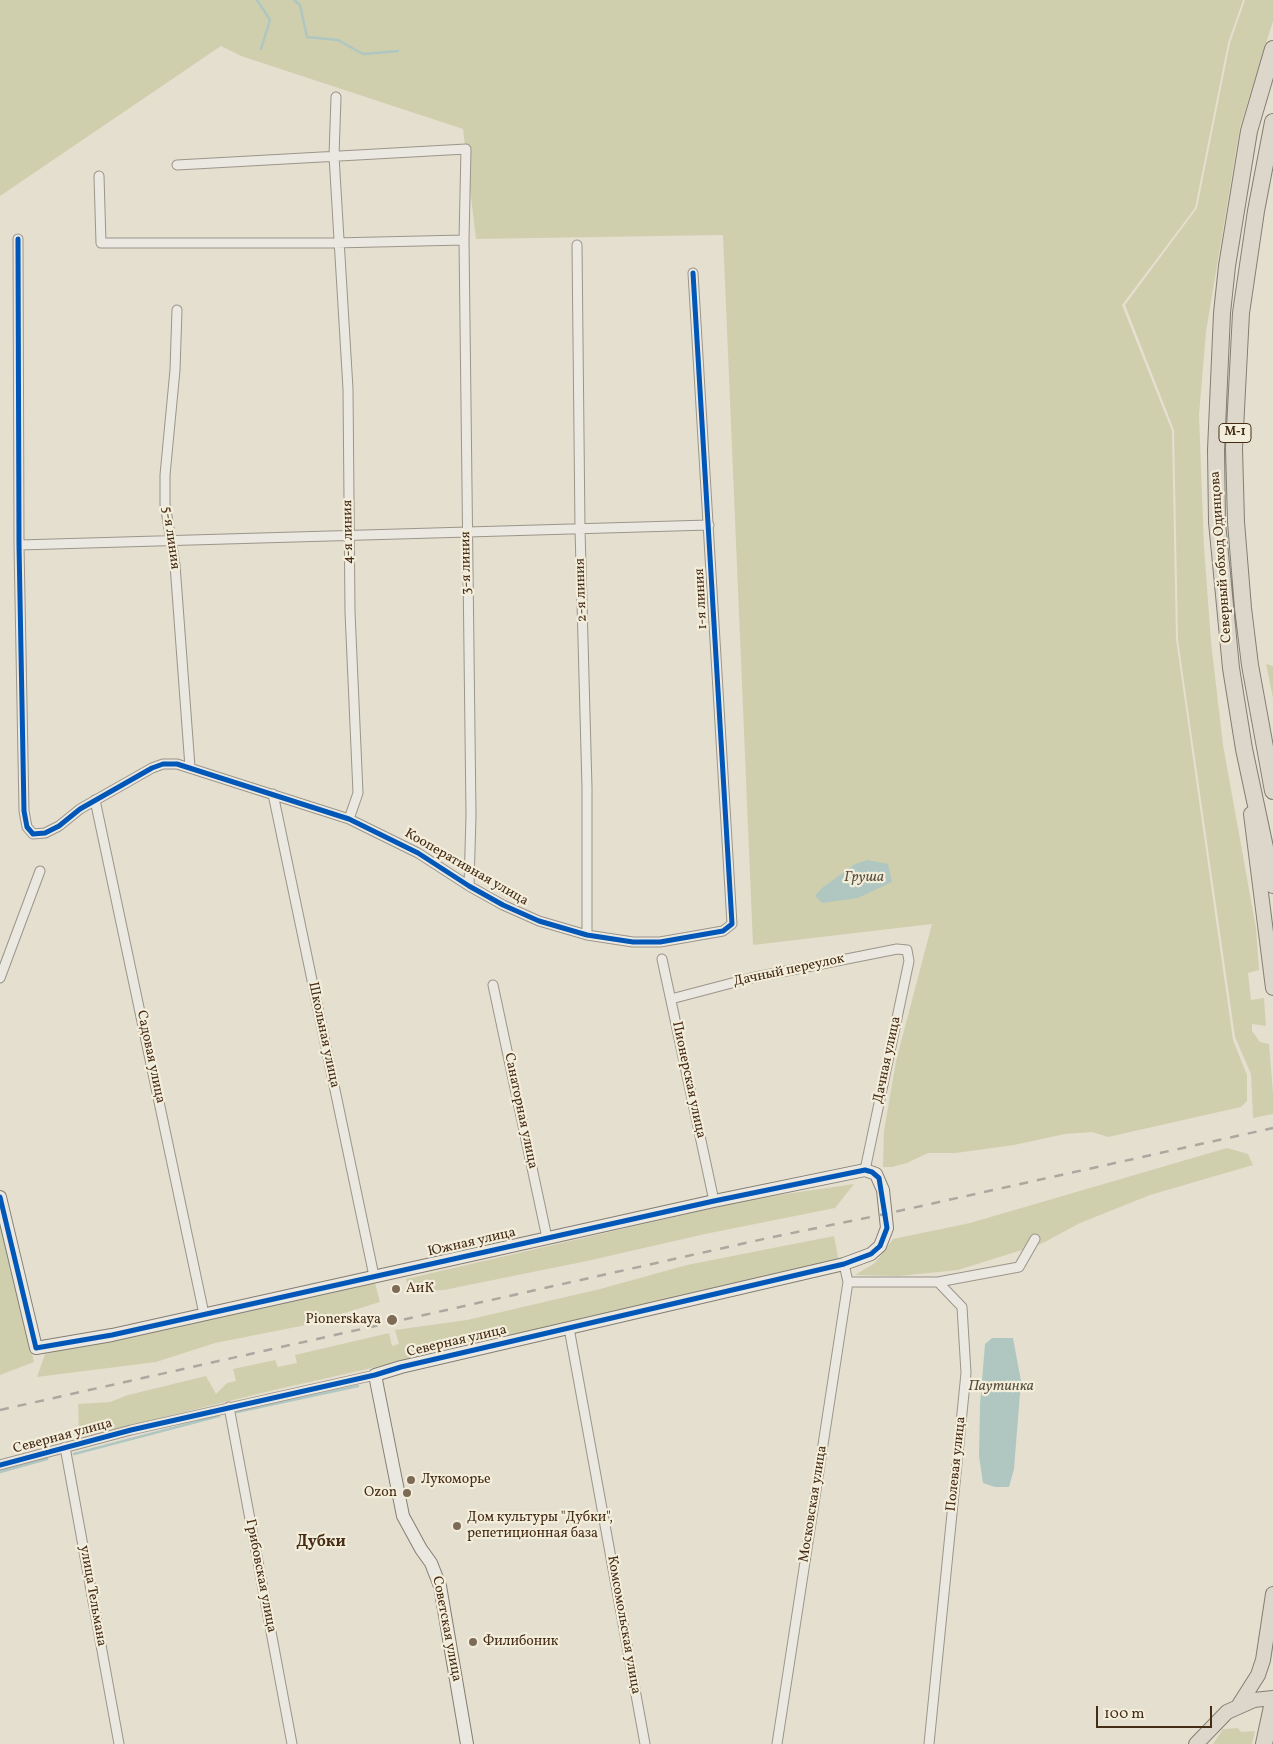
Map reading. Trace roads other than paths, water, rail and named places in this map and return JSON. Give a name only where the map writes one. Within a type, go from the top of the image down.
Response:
[{"type":"highway","name":"Северный обход Одинцова","points":[[1273,49],[1250,131],[1227,266],[1218,384],[1217,522],[1224,610],[1244,748],[1273,885]]},
{"type":"highway","name":"Северный обход Одинцова","points":[[1273,122],[1256,211],[1241,313],[1234,448],[1236,522],[1243,608],[1250,665],[1273,791]]},
{"type":"highway","points":[[1264,1744],[1273,1700]]},
{"type":"main road","points":[[1265,744],[1273,775]]},
{"type":"main road","points":[[1244,748],[1273,988]]},
{"type":"main road","points":[[1239,1705],[1258,1676],[1263,1660],[1272,1603]]},
{"type":"main road","points":[[1196,1744],[1204,1739],[1227,1712],[1239,1705],[1254,1700],[1273,1700]]},
{"type":"street","name":"4-я линия","points":[[336,97],[334,156],[348,388],[349,536],[358,793],[349,819]]},
{"type":"street","name":"3-я линия","points":[[334,156],[466,150],[464,240],[466,532],[471,814],[469,886]]},
{"type":"street","points":[[177,165],[334,156]]},
{"type":"street","points":[[99,176],[101,243],[340,243],[464,240]]},
{"type":"street","points":[[18,239],[19,544],[709,525]]},
{"type":"street","name":"2-я линия","points":[[577,246],[580,529],[587,788],[587,935]]},
{"type":"street","name":"1-я линия","points":[[693,273],[732,924]]},
{"type":"street","name":"5-я линия","points":[[177,310],[175,370],[164,504],[172,540],[186,686],[190,767]]},
{"type":"street","name":"Кооперативная улица","points":[[19,544],[24,811],[27,827],[32,834],[45,833],[59,826],[95,800],[152,768],[163,764],[190,767],[349,819],[418,853],[469,886],[503,905],[539,921],[587,935],[634,942],[660,942],[723,932],[732,924]]},
{"type":"street","name":"Школьная улица","points":[[272,794],[374,1276]]},
{"type":"street","name":"Садовая улица","points":[[95,800],[204,1314]]},
{"type":"street","points":[[0,978],[40,871]]},
{"type":"street","name":"Дачный переулок","points":[[671,999],[750,978],[897,949],[907,950]]},
{"type":"street","name":"Дачная улица","points":[[865,1170],[908,961],[907,950]]},
{"type":"street","name":"Пионерская улица","points":[[662,959],[714,1201]]},
{"type":"street","name":"Санаторная улица","points":[[493,985],[547,1238]]},
{"type":"street","name":"Южная улица","points":[[0,1197],[36,1348],[112,1335],[714,1201],[865,1170]]},
{"type":"street","name":"Северная улица","points":[[0,1465],[229,1407],[375,1375],[401,1366],[844,1264],[871,1254],[880,1246],[887,1228],[879,1178],[872,1172],[865,1170]]},
{"type":"street","points":[[848,1282],[938,1282],[1019,1267],[1035,1239]]},
{"type":"street","name":"Московская улица","points":[[777,1744],[848,1282],[844,1264]]},
{"type":"street","name":"Полевая улица","points":[[929,1744],[966,1373],[962,1307],[938,1282]]},
{"type":"street","name":"Комсомольская улица","points":[[570,1328],[645,1744]]},
{"type":"street","name":"Советская улица","points":[[375,1375],[403,1516],[420,1549],[431,1563],[440,1586],[467,1744]]},
{"type":"street","name":"Грибовская улица","points":[[229,1407],[292,1744]]},
{"type":"street","name":"улица Тельмана","points":[[65,1448],[119,1744]]},
{"type":"water","name":"Груша","points":[[868,860],[888,864],[892,882],[858,898],[822,903],[815,896],[822,888],[855,864]]},
{"type":"water","name":"Паутинка","points":[[992,1338],[1013,1338],[1021,1381],[1014,1469],[1009,1487],[995,1487],[983,1483],[979,1456],[980,1405],[985,1344]]},
{"type":"waterway","points":[[257,0],[270,20],[261,49]]},
{"type":"waterway","points":[[294,0],[300,5],[307,37],[338,40],[363,54],[398,51]]},
{"type":"waterway","points":[[237,1412],[358,1386]]},
{"type":"waterway","points":[[74,1454],[219,1416]]},
{"type":"waterway","points":[[0,1472],[47,1459]]},
{"type":"railway","points":[[0,1410],[768,1238],[1273,1128]]},
{"type":"place","name":"АиК","points":[[396,1289]]},
{"type":"place","name":"Pionerskaya","points":[[392,1320]]},
{"type":"place","name":"Лукоморье","points":[[411,1480]]},
{"type":"place","name":"Ozon","points":[[407,1493]]},
{"type":"place","name":"Дом культуры \"Дубки\", репетиционная база","points":[[457,1526]]},
{"type":"place","name":"Филибоник","points":[[473,1642]]},
{"type":"district","name":"Дубки","points":[[321,1543]]}]
